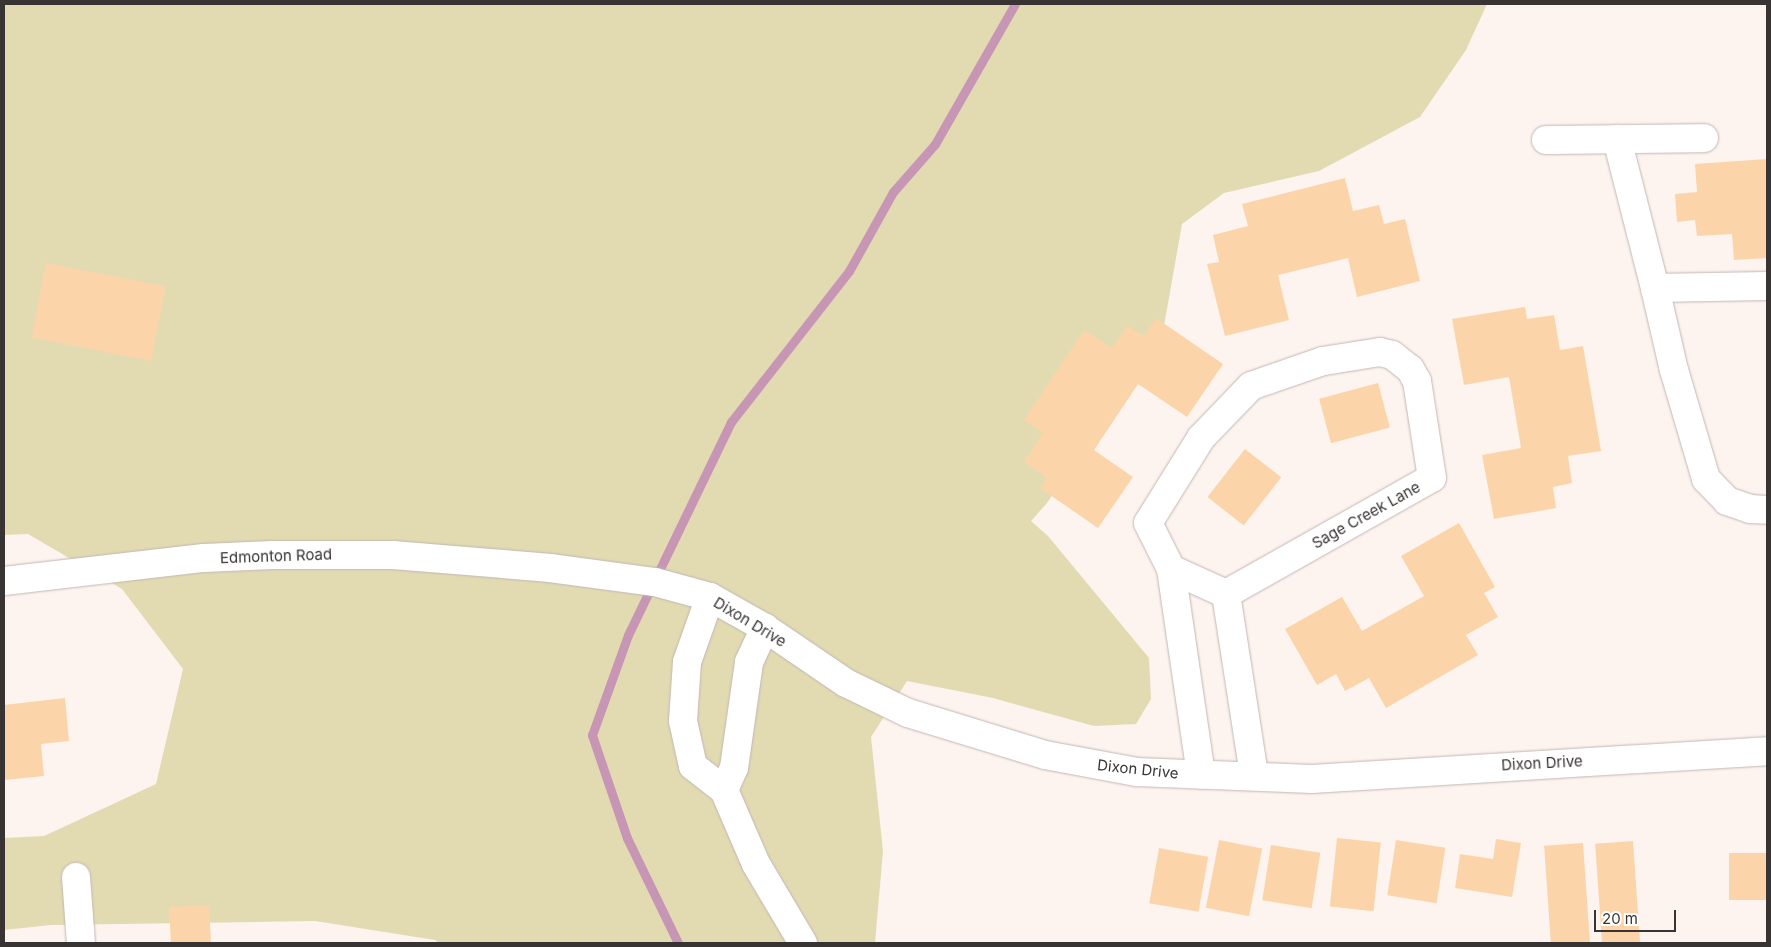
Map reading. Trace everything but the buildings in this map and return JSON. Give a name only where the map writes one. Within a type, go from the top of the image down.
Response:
[{"type":"street","points":[[1546,140],[1704,138]]},
{"type":"street","points":[[1617,139],[1674,370],[1706,479],[1727,501],[1750,510],[1767,510]]},
{"type":"street","points":[[1655,288],[1767,286]]},
{"type":"street","name":"Sage Creek Lane","points":[[1202,775],[1171,570],[1148,523],[1201,438],[1236,399],[1251,386],[1323,361],[1380,352],[1401,361],[1417,381],[1432,478],[1226,594]]},
{"type":"street","name":"Edmonton Road","points":[[4,581],[204,558],[272,554],[393,555],[550,568]]},
{"type":"street","name":"Dixon Drive","points":[[550,568],[654,582],[710,597],[765,628],[846,683],[908,713],[972,735],[1045,755],[1137,772],[1202,775],[1254,774],[1312,779],[1767,751]]},
{"type":"street","points":[[1171,570],[1226,594],[1254,774]]},
{"type":"street","points":[[710,597],[687,662],[683,722],[693,766],[724,790],[756,864],[803,943]]},
{"type":"street","points":[[724,790],[734,768],[749,662],[765,628]]},
{"type":"street","points":[[76,877],[81,943]]},
{"type":"shaded area","points":[[4,4],[1487,4],[1466,50],[1420,117],[1319,171],[1224,193],[1182,224],[1164,326],[1047,503],[1031,521],[1048,536],[1149,658],[1151,699],[1136,724],[1094,726],[993,698],[907,681],[871,737],[883,851],[875,943],[439,943],[435,940],[315,921],[51,925],[4,930],[4,838],[44,836],[156,784],[183,669],[122,589],[28,534],[4,535]]},
{"type":"waterway","points":[[678,943],[627,838],[592,735],[628,635],[731,422],[849,271],[893,192],[935,144],[1015,4]]}]
